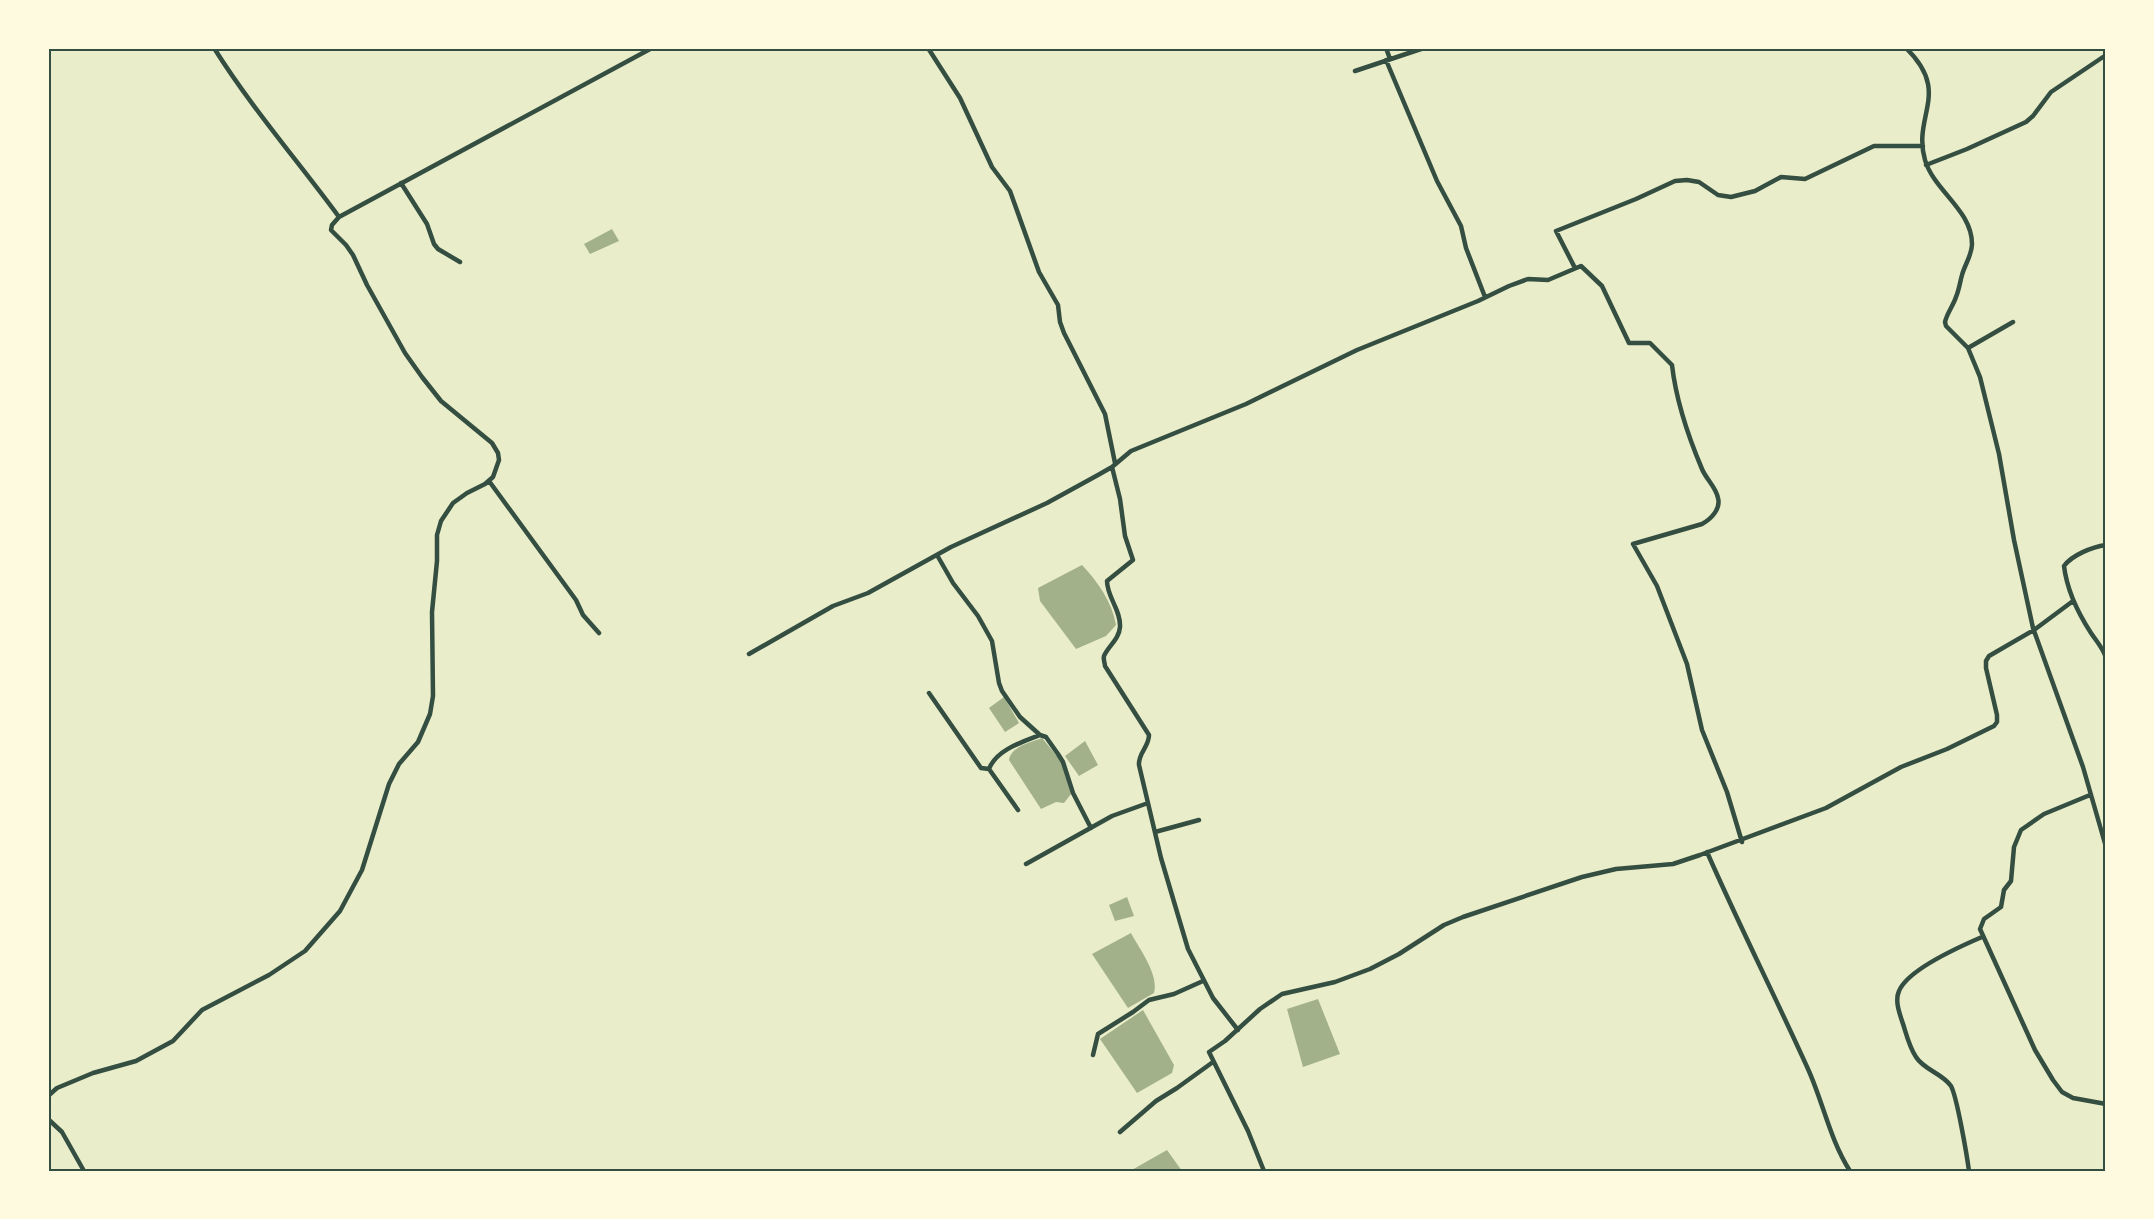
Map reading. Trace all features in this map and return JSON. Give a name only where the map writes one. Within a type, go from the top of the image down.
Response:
[{"type":"street","points":[[214,48],[254,107],[339,217]]},
{"type":"street","points":[[48,1096],[57,1088],[93,1073],[136,1061],[173,1041],[202,1011],[269,975],[305,951],[340,910],[362,870],[389,784],[399,764],[418,742],[430,714],[433,696],[432,612],[437,535],[441,521],[453,503],[489,481],[497,469],[499,460],[496,447],[441,401],[405,353],[353,255],[331,230],[332,225],[339,217],[652,48]]},
{"type":"street","points":[[928,48],[960,98],[992,167],[1011,191],[1039,272],[1058,305],[1064,333],[1105,414],[1127,542],[1133,560],[1107,581],[1108,591],[1119,615],[1120,626],[1118,636],[1104,656],[1105,666],[1149,735],[1149,742],[1138,759],[1155,832],[1188,949],[1213,998],[1238,1030]]},
{"type":"street","points":[[1386,48],[1388,59],[1437,181],[1461,226],[1466,248],[1485,297]]},
{"type":"street","points":[[1355,71],[1424,48]]},
{"type":"street","points":[[1906,48],[1920,64],[1929,86],[1929,105],[1923,128],[1926,165],[1937,184],[1964,219],[1971,235],[1970,254],[1957,297],[1945,322],[1946,326],[1968,348],[1980,377],[1999,454],[2014,540],[2034,630],[2082,767],[2106,847]]},
{"type":"street","points":[[1926,165],[1957,154],[2026,122],[2051,92],[2106,55]]},
{"type":"street","points":[[1575,268],[1556,231],[1675,181],[1699,182],[1718,195],[1731,197],[1755,191],[1781,177],[1805,178],[1874,146],[1923,146]]},
{"type":"street","points":[[401,183],[427,224],[434,244],[438,249],[460,262]]},
{"type":"street","points":[[749,654],[833,606],[868,593],[977,533],[1047,503],[1113,465],[1131,451],[1286,386],[1357,350],[1528,279],[1548,280],[1581,266],[1602,286],[1629,343],[1650,344],[1672,365],[1674,382],[1687,429],[1703,471],[1719,499],[1711,519],[1702,524],[1633,544],[1657,586],[1683,653],[1702,730],[1727,792],[1741,840]]},
{"type":"street","points":[[1968,348],[2013,322]]},
{"type":"street","points":[[489,481],[576,600],[583,615],[599,633]]},
{"type":"street","points":[[2106,545],[2092,549],[2066,563],[2064,572],[2073,601],[2092,635],[2103,649],[2106,658]]},
{"type":"street","points":[[937,555],[992,641],[1002,691],[1020,717],[1040,735],[1046,737],[1063,762],[1073,793],[1091,828]]},
{"type":"street","points":[[1264,1171],[1248,1131],[1209,1052],[1238,1030],[1260,1009],[1282,994],[1335,982],[1370,969],[1444,925],[1463,917],[1582,877],[1616,870],[1673,864],[1826,808],[1901,767],[1947,749],[1994,726],[1997,716],[1986,668],[1989,656],[2056,616],[2073,601]]},
{"type":"street","points":[[929,693],[981,768],[990,769]]},
{"type":"street","points":[[1018,810],[990,769],[992,761],[1014,745],[1040,735]]},
{"type":"street","points":[[2090,795],[2044,814],[2021,830],[2014,847],[2011,881],[2004,890],[2001,907],[1981,923],[1980,929],[2035,1050],[2053,1080],[2062,1092],[2073,1098],[2106,1104]]},
{"type":"street","points":[[1026,864],[1128,809],[1148,803]]},
{"type":"street","points":[[1155,832],[1199,820]]},
{"type":"street","points":[[1707,852],[1733,912],[1809,1070],[1835,1141],[1850,1171]]},
{"type":"street","points":[[1969,1171],[1953,1090],[1941,1076],[1917,1059],[1906,1036],[1897,1001],[1902,985],[1917,973],[1954,949],[1982,937]]},
{"type":"street","points":[[1093,1055],[1098,1035],[1149,999],[1174,993],[1203,981]]},
{"type":"street","points":[[1120,1132],[1156,1101],[1213,1062]]},
{"type":"street","points":[[48,1119],[62,1132],[84,1171]]},
{"type":"shaded area","points":[[612,229],[619,241],[590,254],[584,244]]},
{"type":"shaded area","points":[[1082,565],[1104,593],[1116,625],[1106,636],[1076,649],[1040,601],[1038,588]]},
{"type":"shaded area","points":[[1004,697],[1019,723],[1005,732],[989,708]]},
{"type":"shaded area","points":[[1042,738],[1061,761],[1071,794],[1064,803],[1056,802],[1041,809],[1009,760],[1010,755],[1017,748]]},
{"type":"shaded area","points":[[1085,741],[1098,765],[1079,776],[1065,756]]},
{"type":"shaded area","points":[[1127,897],[1134,916],[1115,921],[1109,905]]},
{"type":"shaded area","points":[[1131,933],[1148,962],[1155,986],[1154,993],[1128,1008],[1092,954]]},
{"type":"shaded area","points":[[1318,999],[1340,1054],[1303,1067],[1287,1009]]},
{"type":"shaded area","points":[[1143,1010],[1174,1065],[1172,1073],[1137,1093],[1100,1039]]},
{"type":"shaded area","points":[[1167,1150],[1182,1171],[1130,1171]]}]
